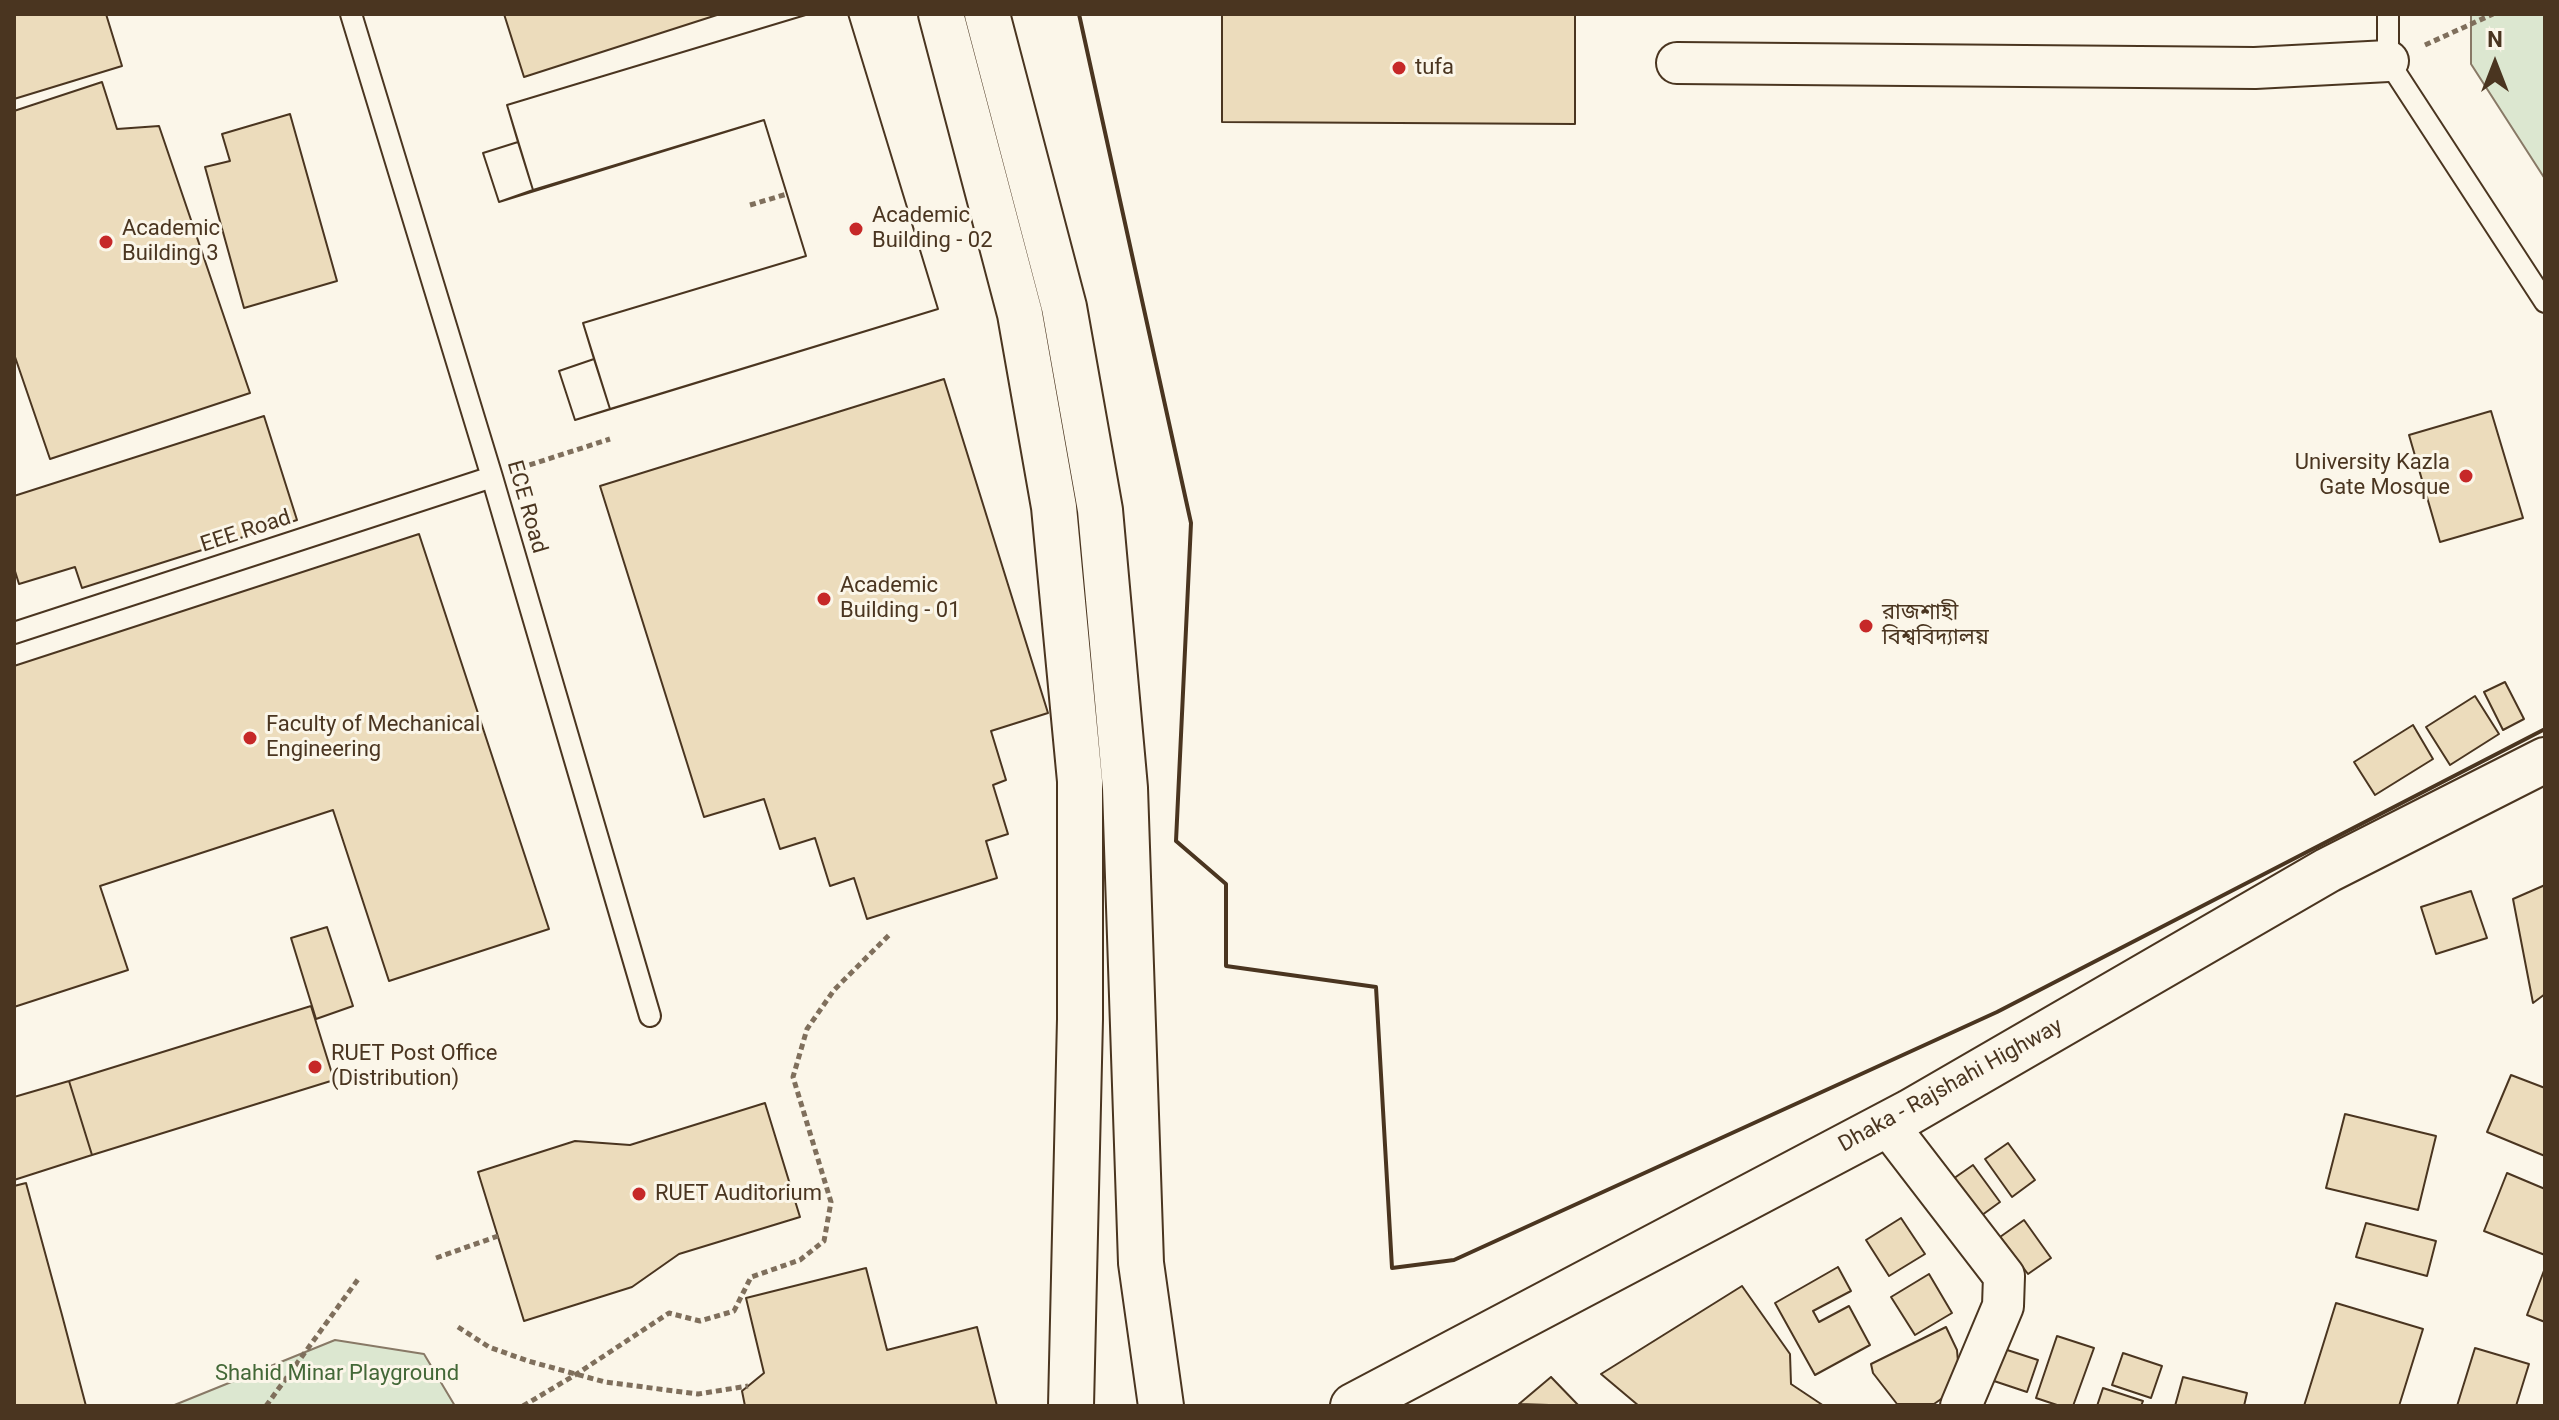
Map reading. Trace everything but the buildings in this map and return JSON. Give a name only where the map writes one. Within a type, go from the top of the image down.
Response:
[{"type":"main road","points":[[941,14],[1020,314],[1054,507],[1080,781],[1080,1019],[1071,1406]]},
{"type":"main road","points":[[987,14],[1064,307],[1100,510],[1125,788],[1141,1263],[1161,1406]]},
{"type":"main road","name":"Dhaka - Rajshahi Highway","points":[[1353,1406],[1887,1124],[2328,870],[2545,760]]},
{"type":"street","points":[[1677,63],[2255,68],[2388,61]]},
{"type":"street","points":[[1887,1124],[2004,1276],[2003,1306],[1961,1406]]},
{"type":"lane","name":"ECE Road","points":[[351,14],[492,477],[650,1016]]},
{"type":"lane","points":[[2388,14],[2388,61],[2545,302]]},
{"type":"lane","name":"EEE Road","points":[[14,633],[492,477]]},
{"type":"path","points":[[2388,61],[2493,14]]},
{"type":"path","points":[[750,205],[787,194]]},
{"type":"path","points":[[492,477],[610,439]]},
{"type":"path","points":[[523,1406],[669,1313],[700,1321],[734,1311],[751,1277],[800,1260],[824,1241],[831,1202],[793,1077],[807,1029],[834,990],[890,934]]},
{"type":"path","points":[[436,1258],[498,1236]]},
{"type":"path","points":[[266,1406],[359,1278]]},
{"type":"path","points":[[458,1327],[489,1347],[575,1375],[655,1390],[698,1394],[748,1386]]},
{"type":"green space","points":[[2471,14],[2545,14],[2545,179],[2471,64]]},
{"type":"green space","name":"Shahid Minar Playground","points":[[335,1340],[424,1354],[455,1406],[172,1406]]},
{"type":"wall","points":[[1079,14],[1191,523],[1176,841],[1226,884],[1226,966],[1376,987],[1392,1268],[1454,1260],[1997,1012],[2545,729]]},
{"type":"place","name":"tufa","points":[[1399,68]]},
{"type":"place","name":"Academic Building - 02","points":[[856,229]]},
{"type":"place","name":"Academic Building 3","points":[[106,242]]},
{"type":"place","name":"University Kazla Gate Mosque","points":[[2466,476]]},
{"type":"place","name":"Academic Building - 01","points":[[824,599]]},
{"type":"place","name":"রাজশাহী বিশ্ববিদ্যালয়","points":[[1866,626]]},
{"type":"place","name":"Faculty of Mechanical Engineering","points":[[250,738]]},
{"type":"place","name":"RUET Post Office (Distribution)","points":[[315,1067]]},
{"type":"place","name":"RUET Auditorium","points":[[639,1194]]}]
